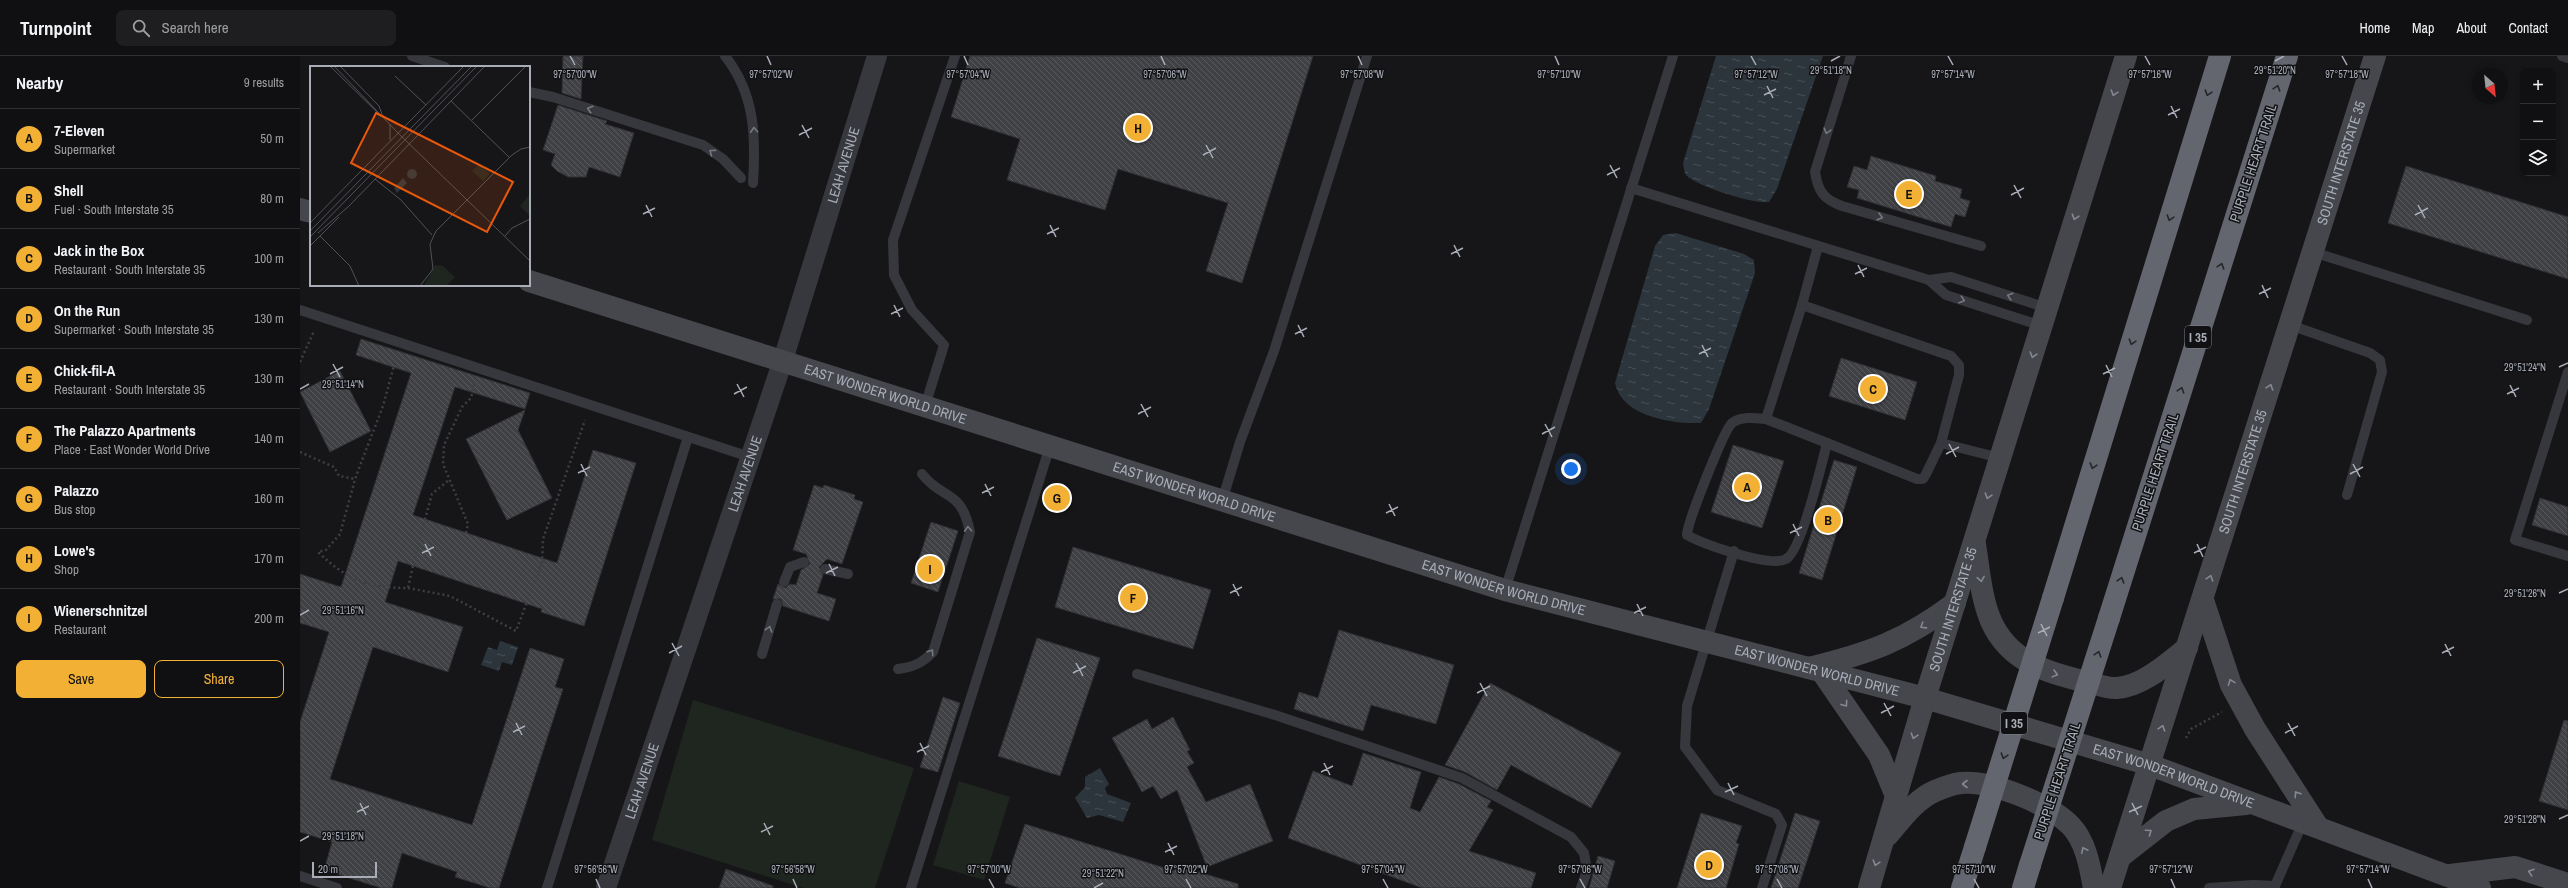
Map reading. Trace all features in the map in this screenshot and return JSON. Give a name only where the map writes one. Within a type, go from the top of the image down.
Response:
[{"type":"highway","name":"I 35","points":[[1962,888],[2220,56]]},
{"type":"highway","name":"PURPLE HEART TRAIL","points":[[2023,888],[2287,56]]},
{"type":"main road","name":"SOUTH INTERSTATE 35","points":[[1869,888],[1954,603],[2126,56]]},
{"type":"main road","name":"SOUTH INTERSTATE 35","points":[[2110,888],[2188,648],[2375,56]]},
{"type":"main road","points":[[300,209],[310,212]]},
{"type":"main road","name":"EAST WONDER WORLD DRIVE","points":[[530,281],[783,360],[1505,590],[1925,698],[2150,765],[2251,804],[2310,824],[2453,881],[2480,888]]},
{"type":"main road","points":[[1974,541],[1985,601],[1992,622],[2003,641],[2015,655],[2051,674],[2117,688],[2152,676],[2188,648]]},
{"type":"main road","points":[[2203,600],[2231,685],[2310,824]]},
{"type":"main road","points":[[1896,796],[1879,754],[1815,670],[1890,644],[1923,626],[1954,603]]},
{"type":"main road","points":[[1884,839],[1912,808],[1934,791],[1962,784],[1987,785],[2038,802],[2071,826],[2087,854],[2094,888]]},
{"type":"main road","points":[[2120,858],[2166,821],[2194,808],[2251,804]]},
{"type":"main road","points":[[2453,881],[2515,867],[2568,884]]},
{"type":"street","name":"LEAH AVENUE","points":[[606,888],[783,360],[876,56]]},
{"type":"lane","points":[[412,56],[442,66]]},
{"type":"lane","points":[[725,56],[748,100],[754,124],[753,182]]},
{"type":"lane","points":[[926,406],[944,345],[912,310],[894,275],[893,240],[955,56]]},
{"type":"lane","points":[[1222,501],[1240,442],[1274,351],[1367,56]]},
{"type":"lane","points":[[1505,590],[1673,56]]},
{"type":"lane","points":[[1851,56],[1815,172],[1819,191],[1824,198],[1832,203],[1981,246]]},
{"type":"lane","points":[[2562,56],[2568,58]]},
{"type":"lane","points":[[530,92],[553,97],[700,144],[723,160],[740,178]]},
{"type":"lane","points":[[1631,188],[1929,280],[1951,278],[2044,317]]},
{"type":"lane","points":[[1766,418],[1802,305],[1818,246]]},
{"type":"lane","points":[[2313,252],[2527,320]]},
{"type":"lane","points":[[1929,280],[1946,295],[2044,317]]},
{"type":"lane","points":[[1802,305],[1952,356],[1959,365],[1959,375],[1941,443],[1926,474],[1923,479],[1917,479],[1870,458],[1827,443],[1766,418],[1743,418],[1732,424],[1721,441],[1687,530],[1687,535],[1770,562],[1785,560],[1793,554],[1808,511],[1827,443]]},
{"type":"lane","points":[[300,310],[399,344],[750,457]]},
{"type":"lane","points":[[2290,325],[2370,353],[2380,360],[2382,372],[2346,495]]},
{"type":"lane","points":[[2568,372],[2515,540],[2568,556]]},
{"type":"lane","points":[[547,888],[688,437]]},
{"type":"lane","points":[[1941,443],[2000,458]]},
{"type":"lane","points":[[912,888],[1050,446]]},
{"type":"lane","points":[[898,669],[913,667],[924,662],[933,652],[970,532],[967,517],[956,499],[928,481],[922,474]]},
{"type":"lane","points":[[1734,551],[1708,643],[1687,706],[1685,746],[1717,790],[1776,814],[1782,825],[1762,888]]},
{"type":"lane","points":[[784,582],[790,567],[804,562]]},
{"type":"lane","points":[[824,569],[848,574]]},
{"type":"lane","points":[[762,654],[777,604]]},
{"type":"lane","points":[[1137,674],[1275,715],[1462,778],[1571,837],[1584,853],[1586,871],[1581,888]]},
{"type":"lane","points":[[2209,888],[2253,885],[2277,887],[2310,824]]},
{"type":"lane","points":[[300,876],[337,888]]},
{"type":"path","points":[[300,362],[319,316]]},
{"type":"path","points":[[399,344],[375,431],[355,480],[340,534],[326,550],[318,552],[332,565],[354,578],[380,588],[408,588],[450,596],[516,631],[542,562],[543,539],[591,405]]},
{"type":"path","points":[[466,533],[468,524],[443,464],[444,445],[462,407],[470,398],[479,369]]},
{"type":"path","points":[[300,452],[334,467],[339,476],[355,480]]},
{"type":"path","points":[[408,588],[432,494],[449,480]]},
{"type":"path","points":[[2186,738],[2191,729],[2224,711]]},
{"type":"shaded area","points":[[693,700],[914,768],[875,888],[803,888],[652,840]]},
{"type":"shaded area","points":[[959,781],[1010,797],[984,880],[933,865]]},
{"type":"water","points":[[1716,56],[1823,56],[1777,189],[1769,202],[1739,198],[1726,194],[1702,185],[1686,175],[1683,163]]},
{"type":"water","points":[[1676,233],[1744,254],[1754,260],[1755,273],[1709,409],[1701,423],[1663,420],[1638,411],[1627,404],[1620,395],[1615,383],[1655,246],[1663,235]]},
{"type":"water","points":[[500,641],[518,647],[512,665],[502,662],[499,671],[481,665],[488,647],[497,650]]},
{"type":"water","points":[[1100,768],[1109,784],[1105,788],[1107,794],[1131,803],[1123,822],[1099,815],[1087,818],[1075,798],[1085,787],[1085,777]]},
{"type":"building","points":[[563,56],[583,56],[581,99],[562,93]]},
{"type":"building","points":[[970,56],[1313,56],[1242,283],[1206,271],[1228,203],[1118,169],[1105,210],[1007,180],[1020,139],[951,117]]},
{"type":"building","points":[[558,105],[607,121],[605,124],[634,133],[620,177],[589,167],[586,177],[568,177],[557,171],[551,165],[555,154],[543,150]]},
{"type":"building","points":[[1871,156],[1936,176],[1935,181],[1962,189],[1960,198],[1970,201],[1965,217],[1955,214],[1951,227],[1857,198],[1859,190],[1847,187],[1854,166],[1867,170]]},
{"type":"building","points":[[2406,166],[2568,217],[2568,279],[2388,223]]},
{"type":"building","points":[[361,339],[530,393],[525,409],[455,387],[413,515],[557,563],[593,450],[636,463],[584,626],[541,612],[542,609],[398,561],[385,602],[463,627],[448,672],[373,647],[330,779],[472,825],[530,648],[564,659],[555,687],[563,689],[499,888],[490,888],[455,877],[457,872],[402,853],[392,888],[381,888],[324,870],[332,842],[300,832],[300,722],[329,632],[300,623],[300,574],[341,587],[411,373],[356,355]]},
{"type":"building","points":[[1841,358],[1917,382],[1905,420],[1829,396]]},
{"type":"building","points":[[340,371],[371,431],[330,452],[300,392]]},
{"type":"building","points":[[525,410],[518,430],[552,498],[507,520],[466,439]]},
{"type":"building","points":[[1733,445],[1784,461],[1762,528],[1711,512]]},
{"type":"building","points":[[1834,460],[1857,467],[1822,580],[1799,573]]},
{"type":"building","points":[[814,485],[823,488],[824,485],[855,495],[854,499],[863,502],[842,564],[827,559],[819,567],[823,575],[817,593],[836,599],[829,621],[783,606],[781,599],[773,599],[778,584],[785,588],[790,584],[796,585],[801,570],[810,564],[806,554],[793,550]]},
{"type":"building","points":[[2540,498],[2568,507],[2568,536],[2532,525]]},
{"type":"building","points":[[931,522],[958,531],[938,592],[911,583]]},
{"type":"building","points":[[1073,547],[1211,590],[1193,649],[1055,607]]},
{"type":"building","points":[[1339,630],[1454,665],[1436,724],[1371,705],[1363,731],[1294,709],[1299,692],[1318,698]]},
{"type":"building","points":[[1037,638],[1100,658],[1060,776],[998,756]]},
{"type":"building","points":[[1490,683],[1621,753],[1591,808],[1511,765],[1497,790],[1465,772],[1445,765]]},
{"type":"building","points":[[943,697],[960,703],[938,772],[920,767]]},
{"type":"building","points":[[1173,717],[1190,750],[1187,751],[1194,763],[1187,767],[1206,802],[1250,784],[1273,841],[1207,867],[1177,790],[1161,799],[1153,786],[1142,792],[1112,738],[1147,719],[1152,729]]},
{"type":"building","points":[[2564,720],[2568,721],[2568,810],[2539,801]]},
{"type":"building","points":[[1363,753],[1421,772],[1410,808],[1420,812],[1439,777],[1459,784],[1491,801],[1487,807],[1493,810],[1469,851],[1536,873],[1531,888],[1422,888],[1288,838],[1313,771],[1352,786]]},
{"type":"building","points":[[1701,813],[1742,826],[1736,843],[1739,844],[1726,888],[1677,888]]},
{"type":"building","points":[[1795,813],[1820,821],[1798,888],[1771,888]]},
{"type":"building","points":[[1025,824],[1174,871],[1176,865],[1238,884],[1238,888],[1020,888],[1005,883]]},
{"type":"building","points":[[1598,856],[1615,861],[1607,888],[1589,888]]},
{"type":"building","points":[[726,869],[773,886],[773,888],[719,888]]},
{"type":"place","name":"Lowe's","points":[[1138,128]]},
{"type":"place","name":"Chick-fil-A","points":[[1909,194]]},
{"type":"place","name":"Jack in the Box","points":[[1873,389]]},
{"type":"place","name":"7-Eleven","points":[[1747,487]]},
{"type":"place","name":"Palazzo","points":[[1057,498]]},
{"type":"place","name":"Shell","points":[[1828,520]]},
{"type":"place","name":"Wienerschnitzel","points":[[930,569]]},
{"type":"place","name":"The Palazzo Apartments","points":[[1133,598]]},
{"type":"place","name":"On the Run","points":[[1709,865]]}]
